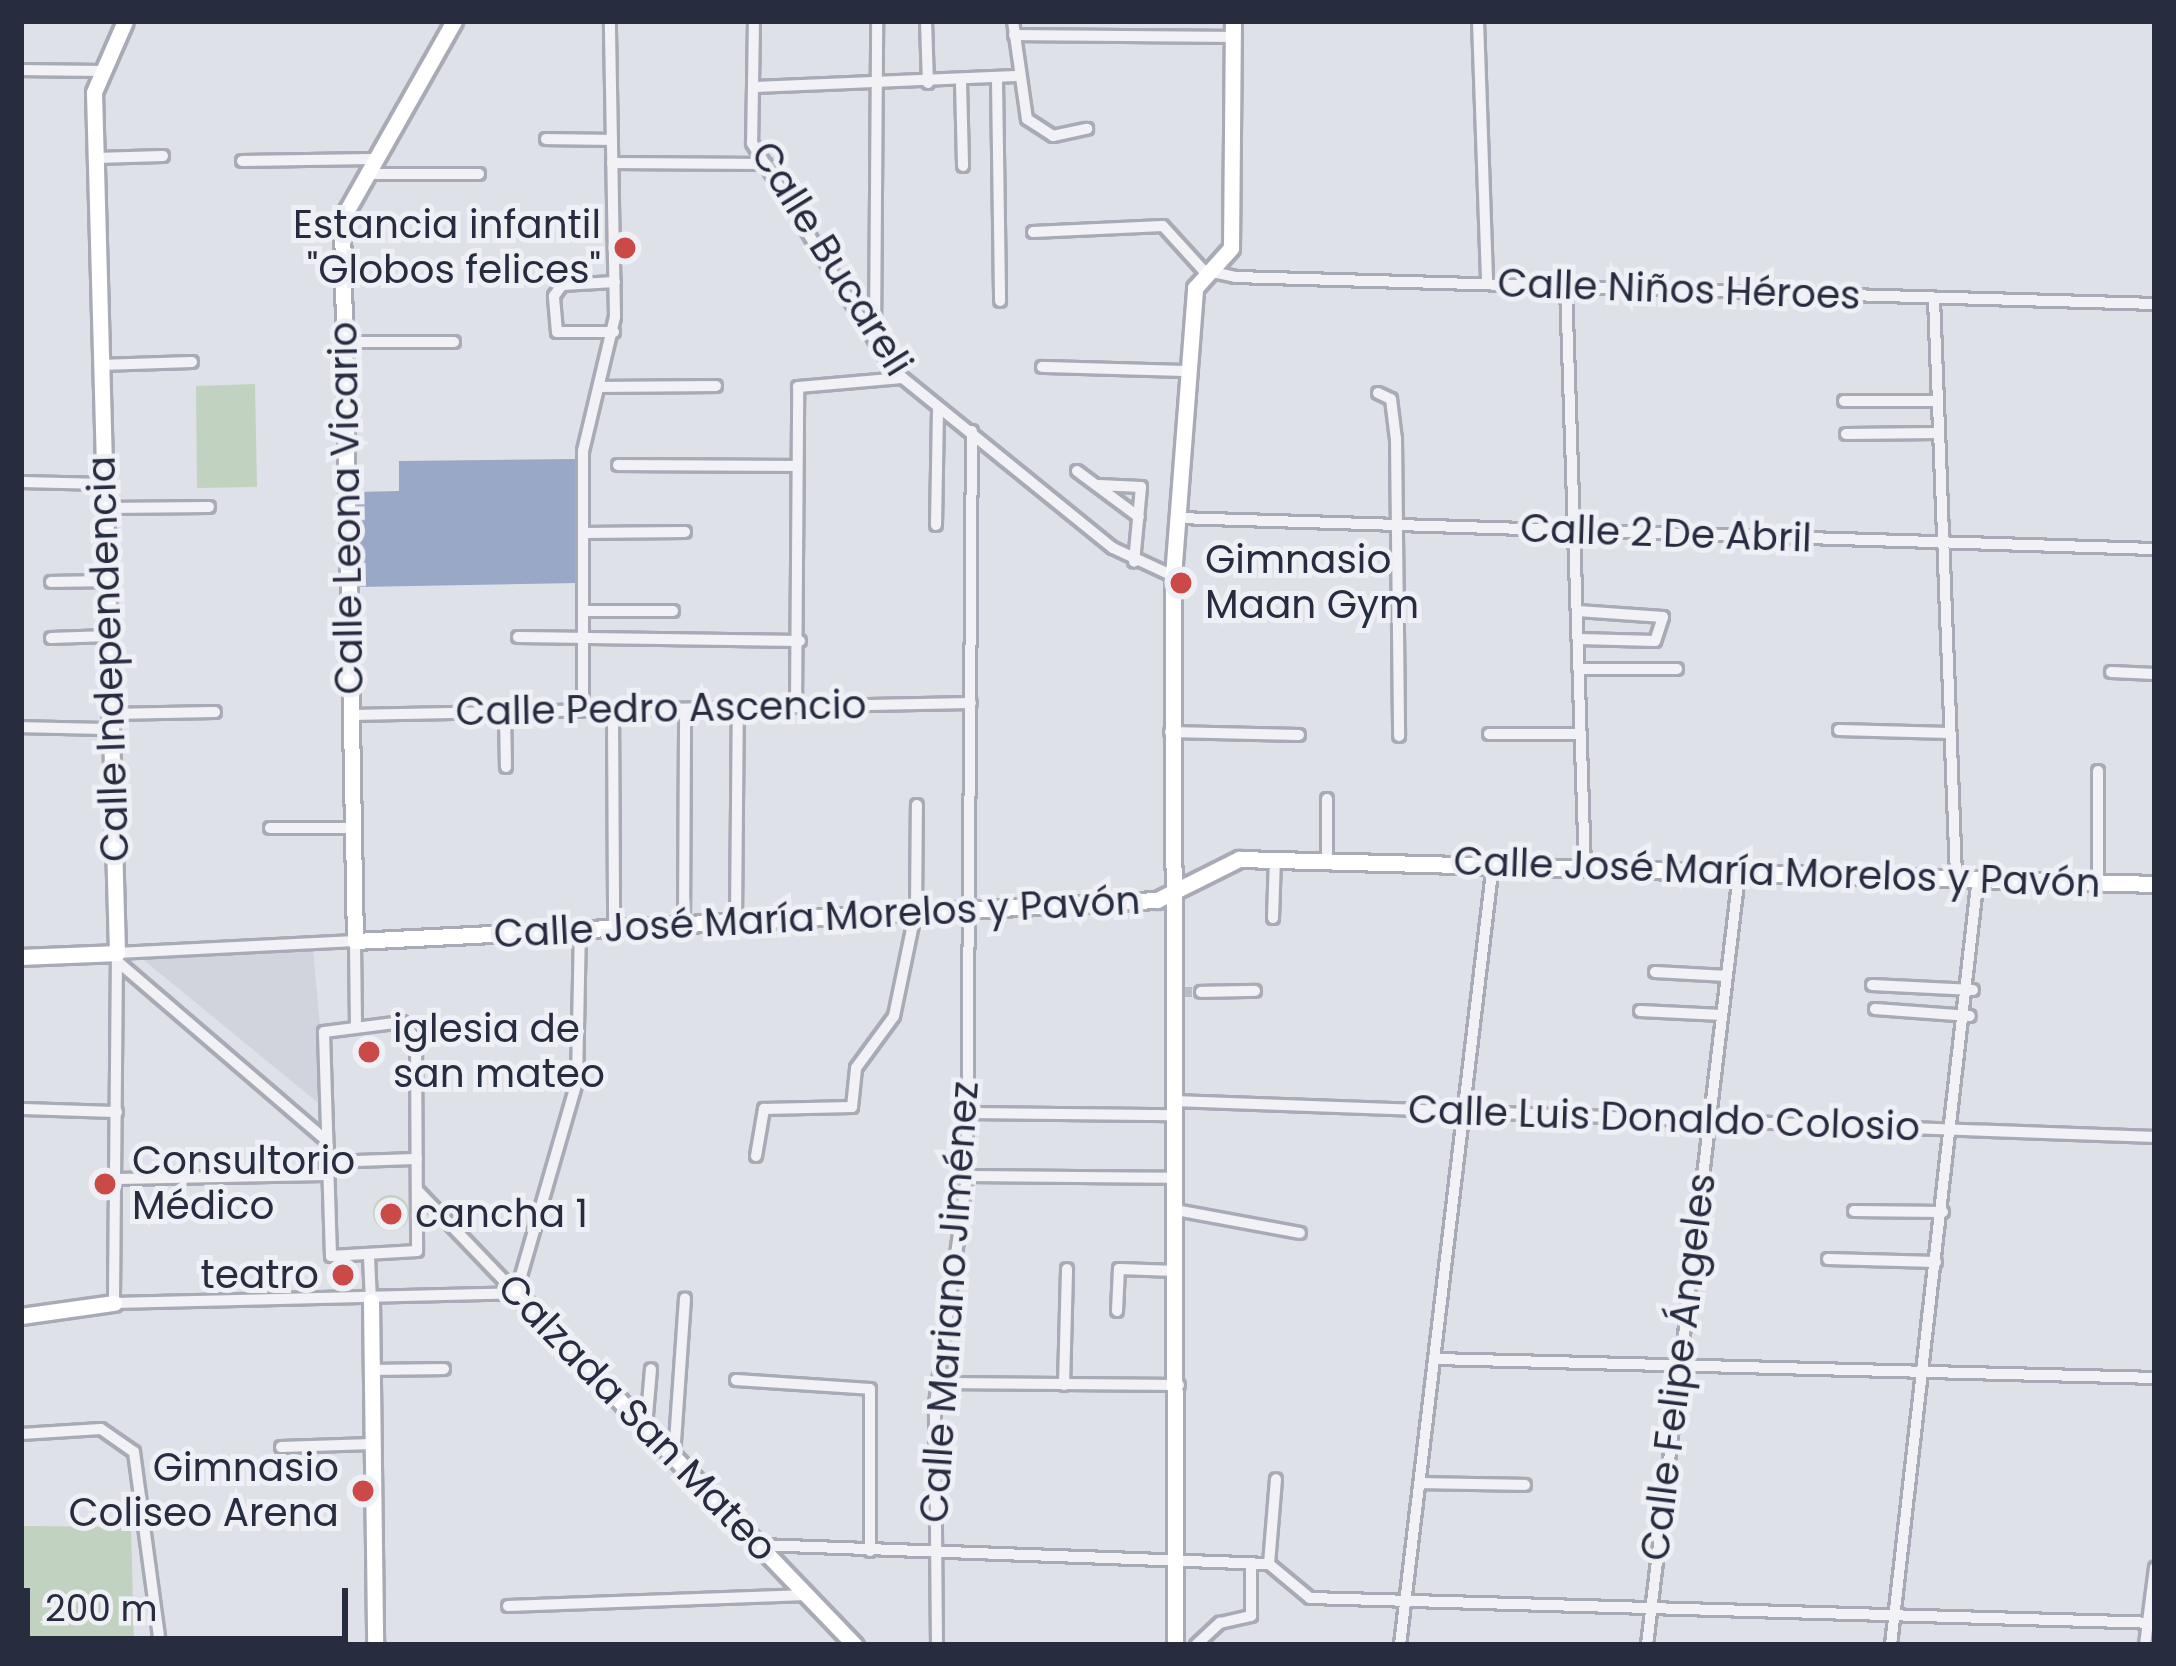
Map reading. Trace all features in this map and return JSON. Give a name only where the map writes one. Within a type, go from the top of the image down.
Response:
[{"type":"main road","name":"Calle Independencia","points":[[117,957],[96,158],[98,71],[124,21]]},
{"type":"main road","name":"Calle Leona Vicario","points":[[355,941],[342,219],[454,21]]},
{"type":"main road","points":[[1174,1645],[1179,1385],[1177,992],[1170,899],[1173,576],[1188,371],[1204,270],[1231,248],[1233,29]]},
{"type":"main road","name":"Calle José María Morelos y Pavón","points":[[355,941],[971,905],[1170,899],[1221,864],[1275,859],[2155,884]]},
{"type":"main road","points":[[21,957],[117,957]]},
{"type":"main road","name":"Calzada San Mateo","points":[[516,1293],[855,1645]]},
{"type":"main road","points":[[371,1301],[375,1645]]},
{"type":"main road","points":[[21,1316],[114,1304]]},
{"type":"street","points":[[583,711],[583,452],[614,332],[610,21]]},
{"type":"street","name":"Calle Bucareli","points":[[754,21],[752,143],[900,378],[1134,562],[1173,576]]},
{"type":"street","points":[[875,339],[877,21]]},
{"type":"street","points":[[926,21],[928,83]]},
{"type":"street","points":[[1478,21],[1486,284]]},
{"type":"street","points":[[1087,129],[1040,133],[1017,76],[1013,28],[1233,29]]},
{"type":"street","points":[[21,70],[98,71]]},
{"type":"street","points":[[754,87],[876,86],[1017,76]]},
{"type":"street","points":[[997,80],[1000,301]]},
{"type":"street","points":[[961,82],[963,166]]},
{"type":"street","points":[[546,139],[612,140]]},
{"type":"street","points":[[96,158],[163,156]]},
{"type":"street","points":[[242,161],[479,174]]},
{"type":"street","points":[[612,163],[766,164]]},
{"type":"street","points":[[1033,232],[1163,226],[1204,270]]},
{"type":"street","name":"Calle Niños Héroes","points":[[1204,270],[1486,284],[2155,304]]},
{"type":"street","points":[[614,332],[557,332],[554,296],[562,285],[615,282]]},
{"type":"street","points":[[1566,286],[1586,867]]},
{"type":"street","points":[[1934,298],[1956,876]]},
{"type":"street","points":[[343,342],[454,342]]},
{"type":"street","points":[[100,365],[192,362]]},
{"type":"street","points":[[1042,367],[1188,371]]},
{"type":"street","points":[[796,706],[800,384],[900,378]]},
{"type":"street","points":[[599,387],[716,386]]},
{"type":"street","points":[[1378,393],[1394,409],[1399,736]]},
{"type":"street","points":[[1844,401],[1936,401]]},
{"type":"street","points":[[936,525],[938,408]]},
{"type":"street","name":"Calle Mariano Jiménez","points":[[938,1645],[943,1384],[967,1176],[972,431]]},
{"type":"street","points":[[1846,434],[1936,433]]},
{"type":"street","points":[[618,465],[797,466]]},
{"type":"street","points":[[1077,471],[1139,517]]},
{"type":"street","points":[[21,482],[105,484]]},
{"type":"street","points":[[1099,485],[1139,485],[1134,562]]},
{"type":"street","points":[[106,508],[209,507]]},
{"type":"street","name":"Calle 2 De Abril","points":[[1178,518],[2155,549]]},
{"type":"street","points":[[583,533],[685,532]]},
{"type":"street","points":[[51,582],[107,581]]},
{"type":"street","points":[[584,611],[673,611]]},
{"type":"street","points":[[1578,611],[1663,617],[1655,641],[1579,639]]},
{"type":"street","points":[[51,638],[108,636]]},
{"type":"street","points":[[518,637],[800,641]]},
{"type":"street","points":[[1580,669],[1677,669]]},
{"type":"street","points":[[2111,672],[2155,674]]},
{"type":"street","name":"Calle Pedro Ascencio","points":[[351,715],[971,703]]},
{"type":"street","points":[[736,920],[738,708]]},
{"type":"street","points":[[684,923],[685,709]]},
{"type":"street","points":[[613,710],[614,926]]},
{"type":"street","points":[[21,727],[215,712]]},
{"type":"street","points":[[505,712],[506,767]]},
{"type":"street","points":[[1839,730],[1949,733]]},
{"type":"street","points":[[1170,732],[1299,735]]},
{"type":"street","points":[[1489,734],[1581,734]]},
{"type":"street","points":[[2098,772],[2098,883]]},
{"type":"street","points":[[1327,799],[1327,860]]},
{"type":"street","points":[[756,1156],[764,1109],[852,1107],[856,1068],[894,1016],[916,910],[917,806]]},
{"type":"street","points":[[269,828],[354,828]]},
{"type":"street","points":[[1273,918],[1275,859]]},
{"type":"street","points":[[1400,1645],[1467,1113],[1493,864]]},
{"type":"street","name":"Calle Felipe Ángeles","points":[[1647,1645],[1739,875]]},
{"type":"street","points":[[1891,1645],[1973,990],[1978,878]]},
{"type":"street","points":[[114,1304],[371,1301],[516,1293],[577,1082],[580,929]]},
{"type":"street","name":"Calle José María Morelos y Pavón","points":[[117,957],[355,941]]},
{"type":"street","name":"Calle Leona Vicario","points":[[355,941],[356,1025]]},
{"type":"street","points":[[117,957],[326,1140]]},
{"type":"street","name":"Calle Independencia","points":[[114,1304],[117,957]]},
{"type":"street","points":[[1655,972],[1727,976]]},
{"type":"street","points":[[1873,985],[1973,990]]},
{"type":"street","points":[[1202,992],[1255,991]]},
{"type":"street","points":[[1875,1009],[1970,1016]]},
{"type":"street","points":[[1640,1011],[1722,1015]]},
{"type":"street","points":[[402,1022],[415,1032],[416,1254],[369,1257],[327,1252],[324,1032],[356,1025],[402,1022]]},
{"type":"street","name":"Calle Luis Donaldo Colosio","points":[[968,1113],[1174,1108],[1467,1113],[2155,1137]]},
{"type":"street","points":[[21,1109],[117,1112]]},
{"type":"street","points":[[116,1179],[417,1159]]},
{"type":"street","points":[[967,1176],[1176,1178]]},
{"type":"street","name":"Calzada San Mateo","points":[[418,1191],[516,1293]]},
{"type":"street","points":[[1177,1210],[1300,1232]]},
{"type":"street","points":[[1854,1211],[1943,1212]]},
{"type":"street","points":[[369,1257],[371,1301]]},
{"type":"street","points":[[1828,1259],[1936,1262]]},
{"type":"street","points":[[1064,1385],[1066,1269]]},
{"type":"street","points":[[1118,1310],[1119,1269],[1178,1270]]},
{"type":"street","points":[[674,1456],[685,1298]]},
{"type":"street","points":[[1436,1359],[1922,1376],[2155,1378]]},
{"type":"street","points":[[646,1427],[651,1369]]},
{"type":"street","points":[[372,1370],[444,1370]]},
{"type":"street","points":[[736,1381],[869,1389],[869,1551]]},
{"type":"street","points":[[943,1384],[1179,1385]]},
{"type":"street","points":[[21,1434],[101,1429],[134,1452],[160,1645]]},
{"type":"street","points":[[281,1448],[373,1444]]},
{"type":"street","points":[[1269,1564],[1276,1479]]},
{"type":"street","points":[[1422,1484],[1525,1485]]},
{"type":"street","points":[[760,1545],[1269,1564],[1301,1596],[2151,1622]]},
{"type":"street","points":[[1196,1645],[1220,1623],[1251,1616],[1251,1563]]},
{"type":"street","points":[[2145,1645],[2155,1568]]},
{"type":"street","points":[[508,1606],[807,1595]]},
{"type":"shaded area","points":[[313,950],[328,1111],[140,957]]},
{"type":"green space","points":[[255,384],[257,487],[197,488],[196,386]]},
{"type":"green space","name":"cancha 1","points":[[391,1195],[404,1200],[409,1213],[404,1226],[391,1231],[378,1226],[373,1213],[378,1200]]},
{"type":"green space","points":[[21,1526],[131,1527],[134,1645],[21,1645]]},
{"type":"water","points":[[575,459],[577,583],[359,587],[356,492],[399,491],[399,461]]},
{"type":"tunnel","points":[[1182,992],[1201,992]]},
{"type":"place","name":"Estancia infantil \"Globos felices\"","points":[[625,248]]},
{"type":"place","name":"Gimnasio Maan Gym","points":[[1181,583]]},
{"type":"place","name":"iglesia de san mateo","points":[[369,1052]]},
{"type":"place","name":"Consultorio Médico","points":[[105,1184]]},
{"type":"place","name":"cancha 1","points":[[391,1214]]},
{"type":"place","name":"teatro","points":[[343,1275]]},
{"type":"place","name":"Gimnasio Coliseo Arena","points":[[363,1491]]}]
